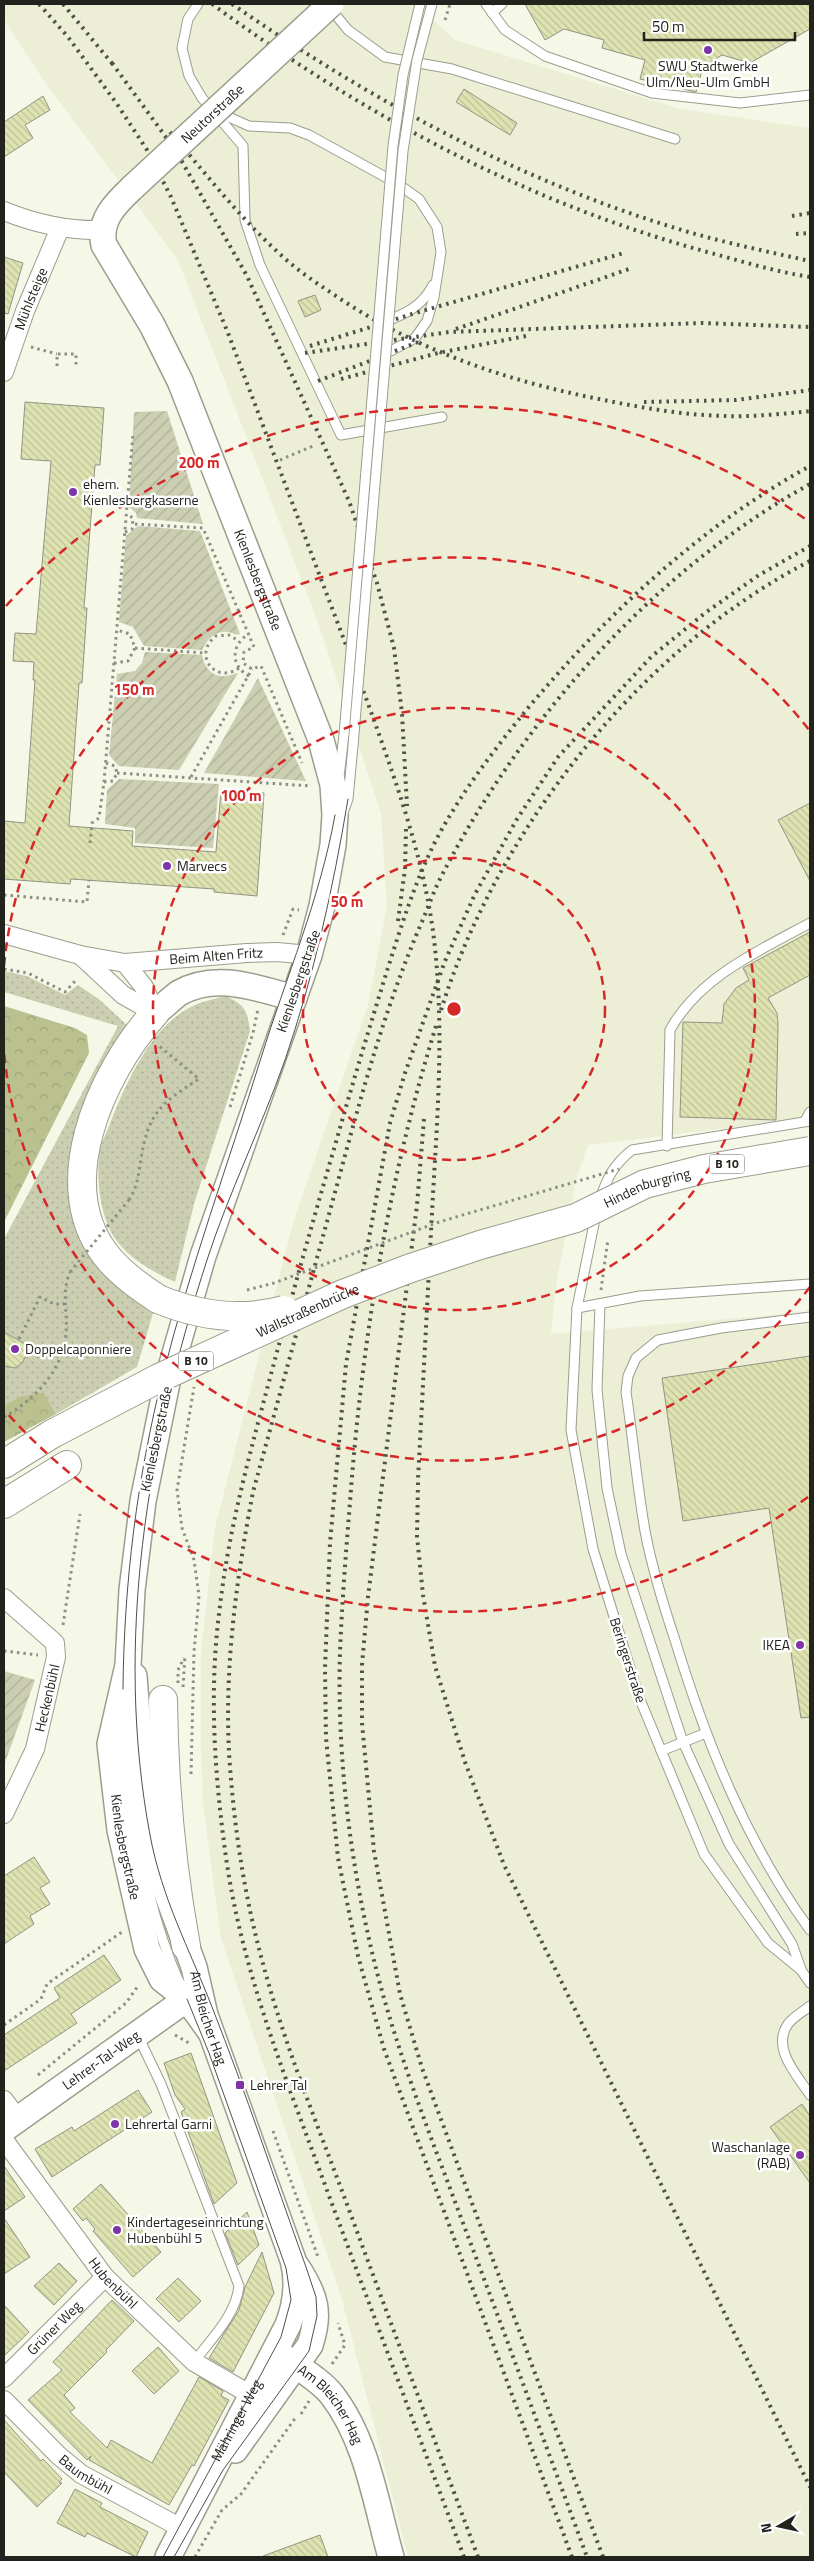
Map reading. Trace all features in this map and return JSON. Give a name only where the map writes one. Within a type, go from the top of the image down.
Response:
[{"type":"highway","points":[[155,1013],[129,1045],[102,1096],[85,1147],[82,1175],[86,1211],[95,1235],[110,1259],[132,1280],[158,1299],[199,1314],[236,1317],[270,1314],[344,1294]]},
{"type":"highway","name":"Hindenburgring","points":[[576,1218],[645,1184],[704,1168],[810,1151]]},
{"type":"highway","name":"Wallstraßenbrücke","points":[[4,1464],[52,1434],[159,1378],[344,1294],[480,1245],[576,1218]]},
{"type":"highway","points":[[4,1504],[67,1465]]},
{"type":"highway","points":[[174,1693],[167,1800],[177,1900],[186,1946]]},
{"type":"street","name":"Neutorstraße","points":[[103,230],[113,207],[132,187],[331,4]]},
{"type":"street","points":[[4,211],[24,219],[60,228],[103,230]]},
{"type":"street","name":"Mühlsteige","points":[[4,372],[25,311],[60,228]]},
{"type":"street","name":"Kienlesbergstraße","points":[[103,230],[106,250],[156,331],[190,404],[321,740],[333,785],[334,845],[322,906],[294,998],[203,1256],[170,1370],[152,1450],[141,1516],[123,1689],[112,1735],[110,1754],[124,1857],[150,1957],[162,1979],[192,1995],[201,2038]]},
{"type":"street","name":"Beim Alten Fritz","points":[[4,934],[80,954],[125,962],[247,953],[277,952],[308,955]]},
{"type":"street","name":"Beim Alten Fritz","points":[[80,954],[123,995],[155,1013]]},
{"type":"street","points":[[125,962],[144,987],[155,1013],[180,994],[200,985],[225,982],[294,998]]},
{"type":"street","points":[[4,1598],[56,1650]]},
{"type":"street","name":"Kienlesbergstraße","points":[[129,1641],[136,1689],[141,1768],[148,1821],[162,1880],[186,1946]]},
{"type":"street","name":"Heckenbühl","points":[[4,1814],[35,1749],[56,1650]]},
{"type":"street","name":"Am Bleicher Hag","points":[[186,1946],[192,1995]]},
{"type":"street","name":"Lehrer-Tal-Weg","points":[[8,2116],[136,2034],[192,1995]]},
{"type":"street","name":"Am Bleicher Hag","points":[[201,2038],[293,2260],[311,2290],[316,2312],[310,2345],[297,2366],[332,2395],[349,2423],[361,2453],[391,2557]]},
{"type":"street","name":"Hubenbühl","points":[[4,2140],[105,2277],[194,2362],[251,2395]]},
{"type":"street","name":"Am Bleicher Hag","points":[[275,2350],[288,2325],[295,2302],[296,2279],[293,2260]]},
{"type":"street","name":"Grüner Weg","points":[[4,2378],[105,2277]]},
{"type":"street","points":[[275,2350],[297,2366]]},
{"type":"street","name":"Mähringer Weg","points":[[168,2557],[203,2494],[275,2350]]},
{"type":"street","name":"Mähringer Weg","points":[[203,2494],[297,2366]]},
{"type":"street","name":"Baumbühl","points":[[4,2400],[58,2456],[81,2474],[183,2529]]},
{"type":"lane","points":[[198,4],[188,19],[182,48],[188,76],[194,87],[243,146],[245,220],[260,265],[340,435],[442,416]]},
{"type":"lane","points":[[326,4],[348,30],[385,57],[452,69],[675,139]]},
{"type":"lane","points":[[334,816],[344,735],[393,146],[403,75],[420,4]]},
{"type":"lane","points":[[334,845],[348,799],[354,746],[403,151],[417,60],[432,4]]},
{"type":"lane","points":[[486,4],[505,30],[545,56],[652,93],[740,103],[810,95]]},
{"type":"lane","points":[[492,13],[502,4]]},
{"type":"lane","points":[[213,109],[230,120],[249,126],[290,128],[308,135],[398,184],[419,199],[437,227],[441,252],[435,280],[434,297],[427,321],[410,342],[385,354]]},
{"type":"lane","points":[[382,323],[415,308],[427,298],[435,280]]},
{"type":"lane","points":[[666,1146],[670,1030],[678,1015],[716,979],[748,956],[810,923]]},
{"type":"lane","points":[[808,1121],[810,1112]]},
{"type":"lane","name":"Beringerstraße","points":[[808,1121],[666,1146],[632,1150],[619,1161],[608,1178],[593,1221],[576,1308],[571,1430],[591,1540],[639,1697],[704,1854],[768,1943],[801,1970],[810,1982]]},
{"type":"lane","points":[[576,1308],[640,1296],[810,1284]]},
{"type":"lane","name":"Beringerstraße","points":[[600,1304],[597,1390],[607,1488],[621,1554],[683,1742],[728,1844],[792,1944],[801,1970]]},
{"type":"lane","points":[[810,1317],[721,1328],[658,1340],[636,1358],[628,1376],[626,1392],[646,1532],[658,1588],[706,1733],[742,1814],[781,1888],[810,1930]]},
{"type":"lane","points":[[661,1751],[706,1733]]},
{"type":"lane","points":[[810,2006],[789,2023],[782,2041],[788,2064],[810,2095]]},
{"type":"lane","points":[[136,2034],[161,2084],[238,2286],[238,2295],[229,2315],[194,2362]]},
{"type":"path","points":[[444,22],[450,4]]},
{"type":"path","points":[[32,348],[57,354],[76,354],[76,366]]},
{"type":"path","points":[[57,354],[57,366]]},
{"type":"path","points":[[90,843],[92,823],[99,818],[106,763],[133,434]]},
{"type":"path","points":[[280,460],[313,446]]},
{"type":"path","points":[[127,514],[132,516],[135,524]]},
{"type":"path","points":[[125,532],[132,529],[135,524]]},
{"type":"path","points":[[135,524],[203,528],[254,647],[244,652],[242,659],[246,666],[252,669],[261,666],[305,769]]},
{"type":"path","points":[[114,663],[128,661],[135,648],[130,634],[117,630]]},
{"type":"path","points":[[249,634],[239,641],[234,654],[238,668],[249,676]]},
{"type":"path","points":[[238,668],[227,674],[214,670],[209,666],[205,653],[210,640],[216,636],[229,635],[239,641]]},
{"type":"path","points":[[135,648],[205,653]]},
{"type":"path","points":[[191,778],[252,669]]},
{"type":"path","points":[[104,782],[113,781],[117,773],[115,766],[106,763]]},
{"type":"path","points":[[117,773],[312,786],[308,777]]},
{"type":"path","points":[[4,895],[87,902],[88,880]]},
{"type":"path","points":[[283,937],[293,909],[305,911]]},
{"type":"path","points":[[4,969],[28,973],[65,992],[76,978],[83,983]]},
{"type":"path","points":[[4,1417],[34,1396],[55,1369],[62,1353],[66,1333],[64,1304],[66,1281],[70,1272],[129,1200],[136,1185],[144,1138],[152,1118],[168,1098],[199,1079],[157,1044]]},
{"type":"path","points":[[238,1293],[274,1283],[439,1222],[622,1168]]},
{"type":"path","points":[[19,1339],[40,1297],[54,1304],[64,1304]]},
{"type":"path","points":[[191,1779],[194,1652],[199,1596],[194,1560],[182,1528],[177,1490],[195,1383]]},
{"type":"path","points":[[4,1651],[56,1650],[61,1636],[80,1514]]},
{"type":"path","points":[[184,1656],[174,1693],[178,1670],[184,1656]]},
{"type":"path","points":[[4,2025],[41,1999],[48,1984],[127,1929]]},
{"type":"path","points":[[35,2078],[126,2003],[138,1986]]},
{"type":"path","points":[[186,2040],[201,2038]]},
{"type":"path","points":[[196,2557],[222,2510],[241,2494],[296,2417]]},
{"type":"shaded area","points":[[4,4],[415,4],[455,40],[680,109],[810,128],[810,1118],[588,1145],[576,1179],[557,1280],[551,1334],[810,1312],[810,2557],[408,2557],[341,2296],[221,1938],[203,1803],[201,1747],[201,1652],[215,1528],[293,1223],[368,1005],[387,906],[381,813],[318,622],[178,260],[42,78],[4,20]]},
{"type":"shaded area","points":[[167,411],[203,524],[137,518],[136,513],[129,507],[134,412]]},
{"type":"shaded area","points":[[138,526],[200,531],[240,634],[220,632],[206,642],[202,650],[144,646],[133,627],[119,622],[126,536]]},
{"type":"shaded area","points":[[145,652],[202,655],[210,671],[217,675],[228,676],[238,673],[179,770],[119,766],[109,755],[117,674],[135,671],[142,663]]},
{"type":"shaded area","points":[[258,678],[306,781],[204,773]]},
{"type":"shaded area","points":[[119,779],[219,784],[213,848],[135,843],[135,828],[105,824],[107,790]]},
{"type":"shaded area","points":[[4,971],[27,976],[65,995],[78,985],[100,1000],[128,1026],[77,1139],[107,1275],[125,1294],[153,1313],[137,1367],[56,1414],[42,1392],[4,1406],[4,1366],[15,1368],[22,1363],[27,1354],[24,1344],[4,1332],[4,1239],[118,1026],[4,992]]},
{"type":"shaded area","points":[[225,996],[237,1002],[244,1009],[250,1031],[194,1204],[175,1282],[137,1261],[114,1237],[109,1228],[101,1200],[98,1179],[100,1150],[133,1072],[153,1040],[178,1015],[197,1004]]},
{"type":"shaded area","points":[[4,1671],[35,1680],[4,1765]]},
{"type":"green space","points":[[4,1006],[75,1028],[87,1035],[89,1053],[4,1222]]},
{"type":"green space","points":[[43,1392],[56,1414],[4,1442],[4,1406],[20,1397]]},
{"type":"building","name":"SWU Stadtwerke Ulm/Neu-Ulm GmbH","points":[[525,4],[810,4],[810,29],[750,63],[722,55],[703,67],[696,92],[640,79],[645,60],[602,48],[604,40],[564,29],[545,40]]},
{"type":"building","points":[[464,89],[517,123],[510,135],[456,102]]},
{"type":"building","points":[[43,96],[50,110],[25,125],[33,138],[4,157],[4,122]]},
{"type":"building","points":[[4,257],[23,263],[8,314],[4,313]]},
{"type":"building","points":[[315,295],[321,310],[305,317],[298,301]]},
{"type":"building","points":[[25,402],[104,408],[100,465],[95,465],[84,608],[87,608],[82,683],[79,683],[69,826],[133,831],[132,846],[216,852],[221,790],[264,793],[257,896],[214,892],[214,889],[71,879],[70,884],[4,879],[4,821],[25,823],[35,680],[33,680],[34,662],[13,661],[15,633],[36,634],[51,461],[21,459]]},
{"type":"building","points":[[810,803],[810,881],[778,820]]},
{"type":"building","points":[[810,932],[810,975],[768,998],[777,1013],[778,1024],[776,1120],[680,1117],[683,1022],[722,1023],[724,1004],[736,988],[749,980],[743,968]]},
{"type":"building","name":"Doppelcaponniere","points":[[4,1332],[25,1344],[27,1354],[22,1363],[15,1368],[4,1366]]},
{"type":"building","name":"IKEA","points":[[810,1356],[810,1717],[801,1718],[769,1508],[683,1521],[662,1378]]},
{"type":"building","points":[[34,1857],[50,1882],[40,1888],[50,1904],[30,1916],[34,1924],[4,1944],[4,1876]]},
{"type":"building","points":[[104,1955],[121,1980],[71,2014],[77,2023],[4,2071],[4,2035],[60,1998],[54,1988]]},
{"type":"building","points":[[191,2053],[237,2183],[214,2204],[181,2112],[185,2109],[175,2095],[164,2063]]},
{"type":"building","points":[[138,2090],[152,2112],[52,2177],[35,2149],[72,2127],[74,2131]]},
{"type":"building","name":"Waschanlage (RAB)","points":[[802,2104],[810,2116],[810,2183],[770,2127]]},
{"type":"building","points":[[4,2166],[25,2197],[4,2211]]},
{"type":"building","name":"Kindertageseinrichtung Hubenbühl 5","points":[[101,2184],[161,2252],[133,2277],[93,2231],[95,2229],[86,2218],[83,2221],[73,2209]]},
{"type":"building","points":[[247,2212],[259,2245],[238,2265],[225,2233]]},
{"type":"building","points":[[4,2218],[30,2257],[4,2274]]},
{"type":"building","points":[[262,2252],[274,2293],[233,2372],[209,2358],[239,2310],[245,2287]]},
{"type":"building","points":[[59,2263],[77,2281],[54,2305],[34,2286]]},
{"type":"building","points":[[178,2278],[201,2301],[179,2322],[156,2299]]},
{"type":"building","points":[[112,2300],[134,2321],[106,2350],[107,2352],[64,2395],[75,2408],[70,2412],[107,2448],[111,2440],[152,2463],[199,2377],[223,2391],[221,2396],[229,2400],[194,2466],[192,2465],[169,2505],[89,2460],[91,2456],[87,2460],[28,2400],[62,2370],[53,2362]]},
{"type":"building","points":[[4,2305],[29,2332],[4,2356]]},
{"type":"building","points":[[158,2347],[179,2371],[154,2394],[132,2371]]},
{"type":"building","points":[[4,2420],[41,2461],[43,2459],[62,2479],[59,2482],[62,2483],[37,2507],[4,2472]]},
{"type":"building","points":[[75,2489],[102,2503],[100,2507],[148,2532],[136,2557],[87,2533],[85,2537],[57,2523]]},
{"type":"building","points":[[320,2535],[328,2557],[263,2556]]},
{"type":"tram line","points":[[174,2557],[223,2470],[309,2351],[317,2316],[316,2297],[306,2267],[237,2072],[177,1923],[155,1858],[140,1762],[135,1690],[136,1617],[142,1544],[153,1472],[186,1330],[207,1260],[276,1085],[305,996],[322,931],[348,799]]},
{"type":"tram line","points":[[123,1689],[129,1570],[139,1492],[163,1375],[197,1256],[312,907],[329,846],[335,815]]},
{"type":"tram line","points":[[163,2557],[281,2337],[291,2300],[286,2268],[209,2053],[187,1999]]},
{"type":"railway","points":[[39,4],[68,37],[117,104],[147,150],[171,197],[228,333],[366,698],[407,817],[423,878],[434,939],[437,971],[439,1066],[418,1480],[417,1536],[423,1595],[435,1666],[465,1762],[504,1865],[810,2487]]},
{"type":"railway","points":[[63,4],[115,67]]},
{"type":"railway","points":[[212,4],[269,45],[388,119],[450,152],[513,182],[577,209],[643,233],[748,263],[810,277]]},
{"type":"railway","points":[[232,4],[285,40],[394,106],[507,163],[624,211],[685,231],[810,261]]},
{"type":"railway","points":[[112,63],[176,151],[247,276],[349,501],[377,583],[394,648],[402,713],[407,806]]},
{"type":"railway","points":[[170,132],[237,211],[293,266],[364,314],[396,332],[429,347],[497,373],[619,403],[709,415],[767,415],[810,411]]},
{"type":"railway","points":[[792,216],[810,213]]},
{"type":"railway","points":[[796,234],[810,233]]},
{"type":"railway","points":[[310,346],[412,314],[624,253]]},
{"type":"railway","points":[[456,329],[629,269]]},
{"type":"railway","points":[[305,353],[449,332],[702,323],[810,327]]},
{"type":"railway","points":[[341,379],[438,353],[526,336]]},
{"type":"railway","points":[[318,381],[421,341]]},
{"type":"railway","points":[[644,402],[736,400],[810,390]]},
{"type":"railway","points":[[464,2557],[280,2062],[241,1936],[225,1850],[214,1728],[217,1636],[224,1577],[248,1463],[319,1201],[397,941],[414,891],[435,842],[466,790],[503,740],[528,708],[590,639],[658,574],[694,544],[731,516],[810,466]]},
{"type":"railway","points":[[478,2557],[302,2085],[280,2023],[256,1938],[239,1848],[233,1802],[229,1743],[229,1671],[241,1563],[253,1492],[367,1079],[386,1016],[408,955],[442,875],[475,816],[512,759],[599,652],[647,604],[699,559],[753,519],[810,484]]},
{"type":"railway","points":[[572,2557],[384,2049],[358,1956],[338,1858],[326,1738],[325,1668],[330,1543],[346,1364],[390,1123],[405,1073],[445,961],[475,894],[517,819],[558,757],[651,657],[705,613],[759,575],[810,546]]},
{"type":"railway","points":[[441,1010],[466,942],[499,875],[538,811],[584,750],[634,693],[689,642],[748,598],[810,561]]},
{"type":"railway","points":[[398,921],[405,869],[406,829]]},
{"type":"railway","points":[[436,1026],[419,1084],[391,1202],[370,1321],[355,1441],[340,1652],[340,1727],[346,1803],[364,1915],[380,1986],[390,2019],[424,2118],[587,2557]]},
{"type":"railway","points":[[424,1119],[417,1205],[368,1597],[362,1665],[362,1723],[374,1851],[400,1994],[422,2068],[603,2557]]},
{"type":"place","name":"SWU Stadtwerke Ulm/Neu-Ulm GmbH","points":[[708,50]]},
{"type":"place","name":"ehem. Kienlesbergkaserne","points":[[73,492]]},
{"type":"place","name":"Marvecs","points":[[167,866]]},
{"type":"place","name":"Doppelcaponniere","points":[[15,1349]]},
{"type":"place","name":"IKEA","points":[[800,1645]]},
{"type":"place","name":"Lehrer Tal","points":[[240,2085]]},
{"type":"place","name":"Lehrertal Garni","points":[[115,2124]]},
{"type":"place","name":"Waschanlage (RAB)","points":[[800,2155]]},
{"type":"place","name":"Kindertageseinrichtung Hubenbühl 5","points":[[117,2230]]}]
